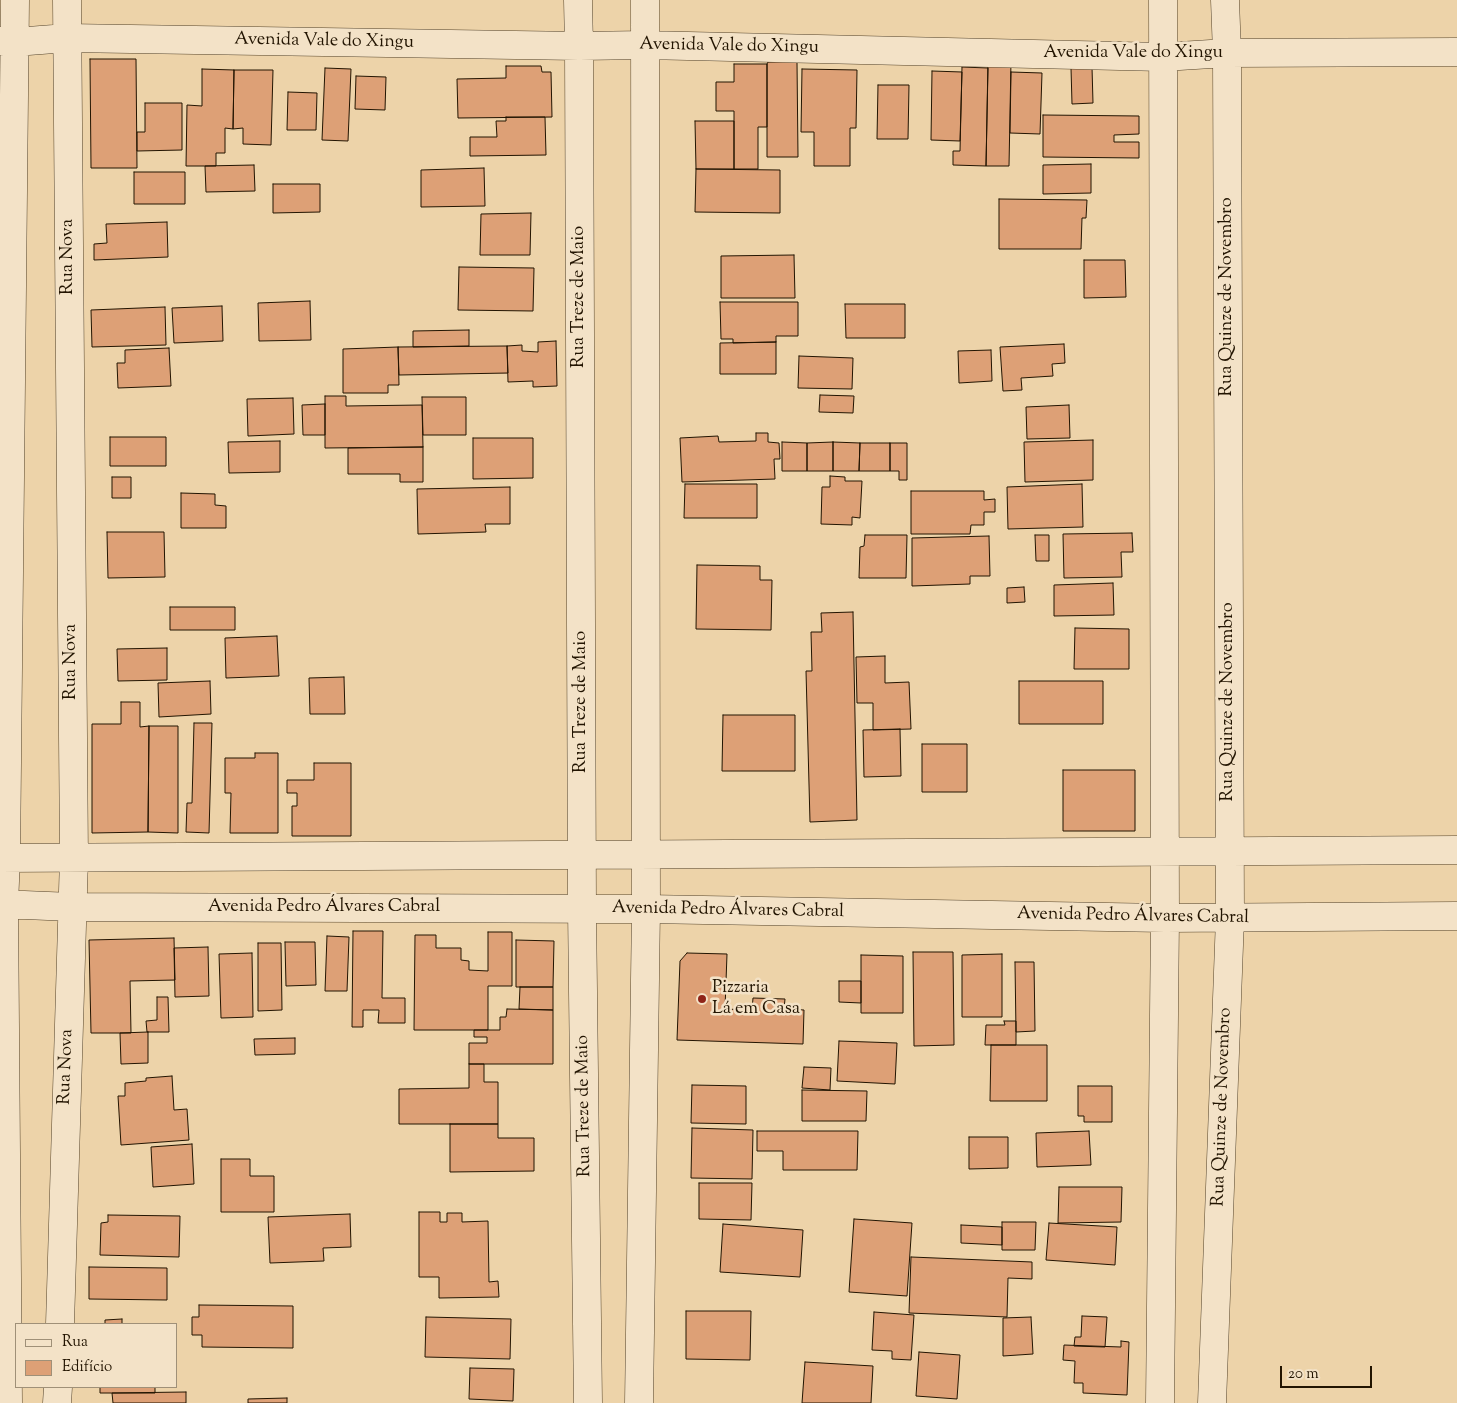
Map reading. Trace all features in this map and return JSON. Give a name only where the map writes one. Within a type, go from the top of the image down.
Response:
[{"type":"street","points":[[8,1403],[2,904],[8,41],[15,0]]},
{"type":"street","name":"Rua Nova","points":[[60,1323],[74,858],[67,0]]},
{"type":"street","name":"Rua Treze de Maio","points":[[578,0],[580,46],[582,909],[588,1403]]},
{"type":"street","points":[[639,1403],[646,909],[645,0]]},
{"type":"street","points":[[1160,1403],[1164,918],[1163,0]]},
{"type":"street","name":"Rua Quinze de Novembro","points":[[1212,1403],[1230,918],[1227,53],[1225,0]]},
{"type":"street","name":"Avenida Vale do Xingu","points":[[8,41],[67,38],[580,46],[645,45],[1163,57],[1227,53],[1457,52]]},
{"type":"street","points":[[3,858],[1457,850]]},
{"type":"street","name":"Avenida Pedro Álvares Cabral","points":[[2,904],[72,907],[646,909],[1164,918],[1457,916]]},
{"type":"street","points":[[57,1403],[58,1388]]},
{"type":"building","points":[[90,59],[136,59],[137,168],[91,168]]},
{"type":"building","points":[[797,61],[798,157],[767,157],[767,64],[768,62]]},
{"type":"building","points":[[988,61],[1011,61],[1009,166],[986,166]]},
{"type":"building","points":[[734,64],[767,64],[767,127],[758,127],[758,169],[734,169],[734,111],[716,111],[716,82],[734,82]]},
{"type":"building","points":[[506,66],[541,66],[542,72],[551,72],[552,117],[458,118],[457,79],[506,78]]},
{"type":"building","points":[[962,67],[988,68],[986,166],[953,165],[953,151],[960,151]]},
{"type":"building","points":[[1092,67],[1093,103],[1072,104],[1071,68]]},
{"type":"building","points":[[325,68],[351,69],[348,141],[322,140]]},
{"type":"building","points":[[202,69],[234,70],[233,129],[225,128],[225,153],[216,153],[216,166],[186,166],[187,105],[202,106]]},
{"type":"building","points":[[802,69],[857,70],[856,128],[850,128],[850,166],[814,166],[814,132],[801,132]]},
{"type":"building","points":[[234,70],[273,70],[271,145],[243,144],[243,128],[233,129]]},
{"type":"building","points":[[932,71],[962,72],[960,141],[931,140]]},
{"type":"building","points":[[1011,72],[1042,73],[1040,134],[1010,133]]},
{"type":"building","points":[[356,76],[386,77],[385,110],[355,109]]},
{"type":"building","points":[[878,85],[909,85],[908,139],[877,139]]},
{"type":"building","points":[[288,92],[317,93],[316,130],[287,130]]},
{"type":"building","points":[[145,103],[182,103],[182,150],[137,151],[137,132],[145,132]]},
{"type":"building","points":[[1043,115],[1139,116],[1139,134],[1114,135],[1114,142],[1139,142],[1139,158],[1043,157]]},
{"type":"building","points":[[506,117],[545,117],[546,155],[470,156],[470,137],[497,137],[496,121],[506,121]]},
{"type":"building","points":[[695,121],[734,121],[734,169],[696,169]]},
{"type":"building","points":[[1091,164],[1091,193],[1043,194],[1043,165]]},
{"type":"building","points":[[254,165],[255,191],[206,192],[205,166]]},
{"type":"building","points":[[484,168],[485,206],[421,207],[421,170]]},
{"type":"building","points":[[696,169],[780,170],[780,213],[695,212]]},
{"type":"building","points":[[134,172],[185,172],[185,204],[134,204]]},
{"type":"building","points":[[273,184],[320,184],[320,212],[273,213]]},
{"type":"building","points":[[999,199],[1087,200],[1086,218],[1082,218],[1081,249],[999,249]]},
{"type":"building","points":[[531,213],[530,255],[480,255],[481,214]]},
{"type":"building","points":[[167,222],[168,257],[94,260],[94,244],[107,243],[106,224]]},
{"type":"building","points":[[794,255],[795,298],[721,298],[721,256]]},
{"type":"building","points":[[1084,260],[1125,260],[1126,297],[1084,298]]},
{"type":"building","points":[[459,267],[534,268],[533,311],[458,310]]},
{"type":"building","points":[[310,301],[311,340],[259,341],[258,303]]},
{"type":"building","points":[[720,302],[798,302],[798,336],[776,336],[776,342],[733,343],[733,339],[721,339]]},
{"type":"building","points":[[845,304],[905,304],[905,338],[846,338]]},
{"type":"building","points":[[222,306],[223,341],[174,343],[172,308]]},
{"type":"building","points":[[165,307],[166,345],[92,347],[91,310]]},
{"type":"building","points":[[469,330],[469,346],[413,347],[413,331]]},
{"type":"building","points":[[556,341],[557,386],[533,387],[533,381],[508,382],[507,346],[522,345],[522,351],[538,352],[538,342]]},
{"type":"building","points":[[776,342],[776,374],[720,374],[720,343]]},
{"type":"building","points":[[1064,344],[1065,363],[1052,364],[1053,376],[1021,378],[1022,390],[1003,391],[1000,347]]},
{"type":"building","points":[[507,346],[508,373],[399,375],[398,347]]},
{"type":"building","points":[[398,347],[399,385],[388,385],[388,393],[343,393],[343,349]]},
{"type":"building","points":[[169,348],[171,386],[118,388],[117,363],[125,363],[125,350]]},
{"type":"building","points":[[991,350],[992,381],[959,383],[958,351]]},
{"type":"building","points":[[799,356],[853,358],[852,389],[798,388]]},
{"type":"building","points":[[820,395],[854,396],[853,413],[819,412]]},
{"type":"building","points":[[325,396],[346,396],[346,406],[422,405],[423,447],[325,448]]},
{"type":"building","points":[[422,397],[466,397],[466,435],[423,435]]},
{"type":"building","points":[[293,398],[294,434],[248,436],[247,399]]},
{"type":"building","points":[[325,404],[325,435],[303,435],[302,405]]},
{"type":"building","points":[[1069,405],[1070,438],[1027,439],[1026,407]]},
{"type":"building","points":[[756,433],[768,433],[768,442],[779,443],[780,459],[774,459],[775,479],[682,482],[680,438],[718,436],[719,442],[756,441]]},
{"type":"building","points":[[110,437],[166,437],[166,466],[110,466]]},
{"type":"building","points":[[473,438],[533,438],[533,478],[473,479]]},
{"type":"building","points":[[1093,440],[1093,480],[1025,482],[1024,442]]},
{"type":"building","points":[[280,441],[280,472],[229,473],[228,442]]},
{"type":"building","points":[[782,442],[807,443],[807,471],[782,471]]},
{"type":"building","points":[[833,442],[860,443],[859,471],[833,471]]},
{"type":"building","points":[[833,442],[833,471],[807,471],[807,443]]},
{"type":"building","points":[[860,443],[890,443],[890,471],[859,471]]},
{"type":"building","points":[[890,443],[907,443],[907,480],[899,480],[899,471],[890,471]]},
{"type":"building","points":[[423,447],[423,482],[400,482],[400,474],[348,474],[348,448]]},
{"type":"building","points":[[830,476],[845,477],[845,481],[862,481],[860,518],[852,517],[852,525],[821,524],[822,487],[830,487]]},
{"type":"building","points":[[112,477],[131,477],[131,498],[112,498]]},
{"type":"building","points":[[685,484],[757,484],[757,518],[684,518]]},
{"type":"building","points":[[1082,484],[1083,527],[1008,529],[1007,487]]},
{"type":"building","points":[[510,487],[510,524],[485,524],[486,532],[418,534],[417,489]]},
{"type":"building","points":[[911,491],[984,491],[984,500],[995,499],[995,512],[984,512],[984,525],[971,525],[970,534],[911,534]]},
{"type":"building","points":[[181,493],[215,494],[215,505],[226,506],[226,528],[181,528]]},
{"type":"building","points":[[107,532],[164,532],[165,577],[108,578]]},
{"type":"building","points":[[1132,533],[1133,552],[1121,552],[1122,577],[1064,578],[1063,534]]},
{"type":"building","points":[[865,535],[907,535],[906,578],[859,578],[860,547],[864,546]]},
{"type":"building","points":[[1035,535],[1049,535],[1049,561],[1036,561]]},
{"type":"building","points":[[989,536],[990,576],[970,576],[970,584],[912,586],[912,538]]},
{"type":"building","points":[[697,565],[760,566],[760,580],[772,580],[771,630],[696,629]]},
{"type":"building","points":[[1113,583],[1114,615],[1054,616],[1054,585]]},
{"type":"building","points":[[1024,587],[1025,602],[1007,603],[1007,588]]},
{"type":"building","points":[[170,607],[235,607],[235,630],[170,630]]},
{"type":"building","points":[[853,612],[857,820],[810,822],[806,671],[812,671],[811,632],[822,632],[821,613]]},
{"type":"building","points":[[1075,628],[1129,629],[1129,669],[1074,669]]},
{"type":"building","points":[[277,636],[279,676],[226,678],[225,638]]},
{"type":"building","points":[[167,648],[167,680],[118,681],[117,649]]},
{"type":"building","points":[[885,656],[885,683],[909,682],[911,729],[873,730],[873,703],[857,703],[856,657]]},
{"type":"building","points":[[344,677],[345,714],[310,714],[309,678]]},
{"type":"building","points":[[210,681],[211,714],[159,717],[158,683]]},
{"type":"building","points":[[1019,681],[1103,681],[1103,724],[1019,724]]},
{"type":"building","points":[[121,702],[140,702],[140,727],[149,726],[148,832],[92,833],[92,724],[121,724]]},
{"type":"building","points":[[723,715],[795,715],[795,771],[722,771]]},
{"type":"building","points":[[194,723],[212,723],[209,833],[186,832],[187,803],[192,803]]},
{"type":"building","points":[[149,726],[178,726],[178,833],[148,832]]},
{"type":"building","points":[[900,729],[901,776],[864,777],[863,730]]},
{"type":"building","points":[[922,744],[967,744],[967,792],[922,792]]},
{"type":"building","points":[[255,753],[278,753],[278,833],[230,833],[231,793],[225,793],[225,758],[255,758]]},
{"type":"building","points":[[314,763],[351,763],[351,836],[292,836],[292,806],[297,806],[297,793],[287,793],[287,780],[314,780]]},
{"type":"building","points":[[1063,770],[1135,770],[1135,831],[1063,831]]},
{"type":"building","points":[[353,931],[383,931],[382,998],[405,998],[405,1023],[378,1023],[379,1010],[363,1010],[363,1027],[352,1027]]},
{"type":"building","points":[[488,932],[512,932],[512,986],[488,986],[488,1030],[414,1030],[415,935],[436,935],[436,948],[461,948],[461,960],[469,961],[469,970],[488,971]]},
{"type":"building","points":[[327,936],[349,937],[347,991],[325,991]]},
{"type":"building","points":[[174,938],[175,980],[130,981],[131,1033],[91,1033],[89,940]]},
{"type":"building","points":[[516,940],[554,941],[553,987],[516,987]]},
{"type":"building","points":[[285,942],[315,942],[316,985],[286,986]]},
{"type":"building","points":[[258,943],[281,943],[282,1010],[258,1011]]},
{"type":"building","points":[[208,947],[209,996],[175,997],[174,948]]},
{"type":"building","points":[[913,952],[953,952],[954,1045],[914,1046]]},
{"type":"building","points":[[252,953],[253,1017],[221,1018],[219,954]]},
{"type":"building","name":"Pizzaria Lá em Casa","points":[[687,953],[727,954],[725,1009],[752,1010],[753,998],[785,999],[784,1009],[804,1010],[803,1044],[677,1040],[680,961]]},
{"type":"building","points":[[1002,954],[1002,1017],[962,1017],[962,955]]},
{"type":"building","points":[[861,955],[903,956],[903,1013],[861,1013]]},
{"type":"building","points":[[1015,962],[1034,962],[1035,1031],[1016,1032]]},
{"type":"building","points":[[839,981],[861,981],[861,1003],[839,1002]]},
{"type":"building","points":[[520,987],[553,987],[553,1010],[519,1009]]},
{"type":"building","points":[[157,997],[168,997],[169,1032],[147,1032],[146,1021],[157,1020]]},
{"type":"building","points":[[507,1009],[553,1010],[553,1064],[469,1064],[469,1043],[487,1043],[487,1037],[474,1037],[474,1030],[500,1030],[500,1017],[506,1017]]},
{"type":"building","points":[[1004,1021],[1016,1021],[1016,1045],[985,1045],[986,1025],[1005,1025]]},
{"type":"building","points":[[148,1032],[148,1063],[121,1064],[120,1033]]},
{"type":"building","points":[[295,1038],[295,1054],[255,1055],[254,1039]]},
{"type":"building","points":[[839,1041],[897,1043],[895,1084],[837,1081]]},
{"type":"building","points":[[991,1045],[1047,1045],[1047,1101],[990,1101]]},
{"type":"building","points":[[469,1064],[484,1064],[484,1082],[498,1082],[498,1124],[399,1124],[399,1089],[469,1088]]},
{"type":"building","points":[[804,1067],[831,1068],[830,1090],[802,1088]]},
{"type":"building","points":[[172,1076],[174,1110],[187,1109],[189,1140],[121,1145],[118,1096],[125,1096],[125,1083],[146,1081],[146,1078]]},
{"type":"building","points":[[692,1085],[746,1086],[746,1124],[691,1123]]},
{"type":"building","points":[[1078,1086],[1112,1086],[1112,1122],[1084,1122],[1084,1116],[1078,1116]]},
{"type":"building","points":[[802,1090],[867,1091],[866,1121],[802,1121]]},
{"type":"building","points":[[450,1124],[498,1124],[498,1138],[534,1138],[534,1171],[450,1172]]},
{"type":"building","points":[[692,1128],[753,1130],[752,1179],[691,1178]]},
{"type":"building","points":[[757,1131],[858,1131],[857,1170],[783,1170],[783,1151],[757,1151]]},
{"type":"building","points":[[1089,1131],[1091,1165],[1037,1167],[1036,1133]]},
{"type":"building","points":[[969,1137],[1008,1137],[1008,1168],[969,1169]]},
{"type":"building","points":[[192,1144],[194,1184],[153,1187],[151,1147]]},
{"type":"building","points":[[221,1159],[250,1159],[250,1176],[274,1176],[274,1212],[221,1212]]},
{"type":"building","points":[[699,1183],[752,1183],[751,1220],[699,1219]]},
{"type":"building","points":[[1059,1187],[1122,1187],[1121,1222],[1058,1223]]},
{"type":"building","points":[[419,1212],[440,1212],[440,1222],[447,1222],[447,1213],[462,1213],[462,1222],[488,1221],[489,1282],[498,1281],[499,1297],[439,1298],[439,1277],[419,1277]]},
{"type":"building","points":[[350,1214],[351,1247],[323,1248],[324,1261],[270,1263],[268,1217]]},
{"type":"building","points":[[108,1215],[180,1216],[179,1257],[100,1255],[101,1223],[108,1222]]},
{"type":"building","points":[[854,1219],[912,1223],[907,1296],[849,1292]]},
{"type":"building","points":[[1002,1222],[1036,1222],[1035,1250],[1002,1250]]},
{"type":"building","points":[[1049,1223],[1117,1227],[1115,1265],[1046,1260]]},
{"type":"building","points":[[723,1224],[803,1230],[800,1277],[720,1272]]},
{"type":"building","points":[[961,1225],[1002,1227],[1002,1245],[961,1243]]},
{"type":"building","points":[[911,1257],[1032,1262],[1032,1279],[1008,1278],[1007,1317],[909,1313]]},
{"type":"building","points":[[89,1267],[167,1268],[167,1300],[89,1299]]},
{"type":"building","points":[[199,1305],[293,1306],[293,1348],[202,1347],[202,1335],[192,1335],[192,1317],[199,1317]]},
{"type":"building","points":[[686,1311],[751,1311],[750,1360],[686,1359]]},
{"type":"building","points":[[874,1312],[914,1315],[911,1360],[892,1359],[892,1351],[872,1350]]},
{"type":"building","points":[[1082,1316],[1107,1317],[1105,1347],[1074,1346],[1075,1337],[1081,1337]]},
{"type":"building","points":[[426,1317],[511,1319],[510,1359],[425,1357]]},
{"type":"building","points":[[1031,1317],[1033,1354],[1003,1356],[1003,1318]]},
{"type":"building","points":[[122,1319],[122,1323],[105,1323],[105,1320]]},
{"type":"building","points":[[1121,1341],[1129,1342],[1127,1395],[1083,1393],[1083,1383],[1074,1383],[1075,1361],[1063,1360],[1064,1345],[1121,1347]]},
{"type":"building","points":[[919,1352],[960,1355],[957,1399],[916,1396]]},
{"type":"building","points":[[805,1362],[873,1366],[871,1403],[802,1403]]},
{"type":"building","points":[[470,1368],[514,1369],[513,1401],[469,1399]]},
{"type":"building","points":[[100,1388],[155,1388],[155,1393],[100,1393]]},
{"type":"building","points":[[186,1392],[186,1403],[113,1403],[112,1393]]},
{"type":"building","points":[[287,1398],[287,1403],[248,1403],[248,1399]]},
{"type":"place","name":"Pizzaria Lá em Casa","points":[[702,999]]}]
